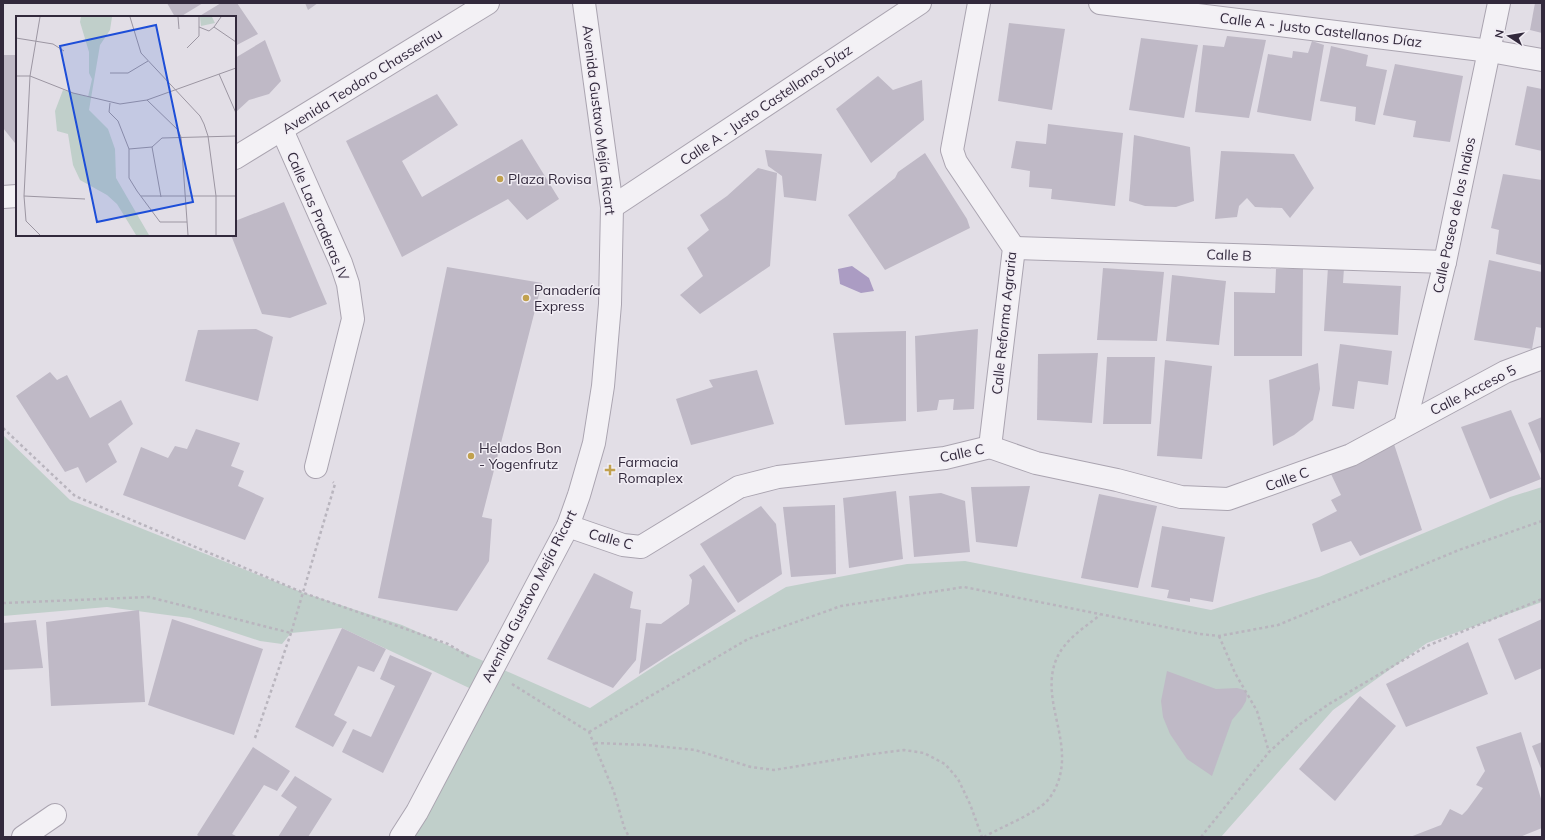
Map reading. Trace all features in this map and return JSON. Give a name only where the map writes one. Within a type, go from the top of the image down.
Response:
[{"type":"street","name":"Avenida Teodoro Chasseriau","points":[[236,157],[488,3]]},
{"type":"street","name":"Avenida Gustavo Mejía Ricart","points":[[401,837],[417,812],[568,526],[579,495],[594,443],[603,386],[610,304],[612,207],[584,3]]},
{"type":"street","name":"Calle A - Justo Castellanos Díaz","points":[[612,207],[920,3]]},
{"type":"street","name":"Calle Reforma Agraria","points":[[979,3],[952,150],[956,162],[1014,248],[990,446]]},
{"type":"street","name":"Calle A - Justo Castellanos Díaz","points":[[1100,3],[1490,51],[1542,60]]},
{"type":"street","name":"Calle Paseo de los Indios","points":[[1405,425],[1445,262],[1499,3]]},
{"type":"street","name":"Calle Las Praderas IV","points":[[282,130],[341,263],[348,284],[352,319],[316,467]]},
{"type":"street","points":[[3,197],[16,196]]},
{"type":"street","name":"Calle B","points":[[1014,248],[1445,262]]},
{"type":"street","name":"Calle Acceso 5","points":[[1405,425],[1506,372],[1542,358]]},
{"type":"street","name":"Calle C","points":[[568,526],[623,545],[641,547],[696,511],[739,487],[778,477],[945,458],[990,446],[1036,463],[1118,480],[1181,497],[1228,499],[1351,455],[1405,425]]},
{"type":"street","points":[[23,837],[55,815]]},
{"type":"path","points":[[3,428],[75,496],[304,593],[448,644],[589,732],[595,743],[614,792],[624,826],[629,837]]},
{"type":"path","points":[[255,738],[304,593],[335,484],[316,467]]},
{"type":"path","points":[[589,732],[748,639],[841,606],[964,587],[1200,634],[1219,636],[1278,625],[1459,550],[1542,522]]},
{"type":"path","points":[[3,603],[149,597],[291,633]]},
{"type":"path","points":[[1201,837],[1269,752],[1299,725],[1329,704],[1427,646],[1542,599]]},
{"type":"path","points":[[595,743],[647,745],[694,750],[751,767],[774,770],[904,750],[924,753],[945,764],[958,779],[983,837],[1035,811],[1048,801],[1058,783],[1063,762],[1061,738],[1052,696],[1052,678],[1056,659],[1068,641],[1101,614]]},
{"type":"path","points":[[1219,636],[1235,673],[1257,711],[1269,752]]},
{"type":"shaded area","points":[[852,266],[869,278],[874,291],[861,293],[840,284],[838,269]]},
{"type":"shaded area","points":[[3,435],[70,500],[304,593],[402,625],[590,708],[670,656],[786,587],[907,564],[965,561],[1211,610],[1319,577],[1510,497],[1542,487],[1542,602],[1427,643],[1333,710],[1221,837],[406,837],[484,695],[342,628],[291,633],[282,644],[260,641],[190,618],[107,607],[3,616]]},
{"type":"building","points":[[167,3],[203,3],[182,16],[174,16]]},
{"type":"building","points":[[221,3],[237,3],[258,34],[236,45],[236,16],[200,16]]},
{"type":"building","points":[[305,3],[318,3],[308,10]]},
{"type":"building","points":[[1535,3],[1542,3],[1542,33],[1530,30]]},
{"type":"building","points":[[1009,23],[1065,29],[1052,110],[998,101]]},
{"type":"building","points":[[1227,36],[1266,40],[1249,118],[1195,112],[1203,45],[1224,47]]},
{"type":"building","points":[[1141,38],[1198,45],[1184,118],[1129,110]]},
{"type":"building","points":[[265,40],[281,81],[269,94],[249,100],[236,112],[236,57]]},
{"type":"building","points":[[1312,41],[1324,45],[1311,121],[1257,112],[1268,54],[1292,58],[1293,51],[1308,53]]},
{"type":"building","points":[[1331,46],[1368,55],[1366,66],[1387,70],[1375,125],[1355,121],[1356,107],[1320,101]]},
{"type":"building","points":[[3,55],[16,55],[16,142],[3,128]]},
{"type":"building","points":[[1395,64],[1463,76],[1450,142],[1413,137],[1416,121],[1383,115]]},
{"type":"building","points":[[878,76],[893,90],[922,80],[924,120],[871,163],[836,109]]},
{"type":"building","points":[[1527,86],[1542,89],[1542,151],[1515,145]]},
{"type":"building","name":"Plaza Rovisa","points":[[437,94],[458,125],[402,161],[422,197],[522,139],[559,199],[527,220],[508,199],[402,257],[346,141]]},
{"type":"building","points":[[1048,124],[1123,133],[1115,206],[1051,199],[1052,189],[1029,187],[1030,171],[1011,168],[1016,141],[1046,144]]},
{"type":"building","points":[[1134,135],[1190,147],[1194,201],[1176,207],[1145,206],[1129,201]]},
{"type":"building","points":[[765,150],[822,154],[816,201],[784,197],[782,176],[768,166]]},
{"type":"building","points":[[1221,151],[1294,154],[1314,188],[1290,218],[1282,208],[1255,207],[1247,198],[1239,206],[1237,217],[1215,219]]},
{"type":"building","points":[[925,153],[967,219],[970,228],[885,270],[848,215],[895,178],[898,172]]},
{"type":"building","points":[[758,168],[777,173],[770,266],[700,314],[680,295],[703,276],[687,248],[709,230],[700,215],[727,196]]},
{"type":"building","points":[[1503,174],[1542,180],[1542,265],[1496,254],[1499,230],[1491,228]]},
{"type":"building","points":[[284,202],[327,304],[290,318],[262,314],[231,236],[236,236],[236,221]]},
{"type":"building","points":[[1489,260],[1542,272],[1542,328],[1536,327],[1532,349],[1474,340]]},
{"type":"building","points":[[447,267],[542,283],[482,517],[492,519],[489,561],[457,611],[378,598]]},
{"type":"building","points":[[1328,267],[1344,268],[1343,283],[1401,286],[1398,335],[1324,331]]},
{"type":"building","points":[[1103,268],[1164,272],[1157,341],[1097,340]]},
{"type":"building","points":[[1276,269],[1303,269],[1302,356],[1234,356],[1234,292],[1275,293]]},
{"type":"building","points":[[1172,275],[1226,281],[1219,345],[1166,341]]},
{"type":"building","points":[[256,329],[273,337],[258,401],[185,381],[198,330]]},
{"type":"building","points":[[978,329],[974,409],[953,410],[954,399],[939,400],[937,410],[917,412],[915,336]]},
{"type":"building","points":[[906,331],[906,421],[845,425],[833,333]]},
{"type":"building","points":[[1340,344],[1392,351],[1388,385],[1358,381],[1354,409],[1332,406]]},
{"type":"building","points":[[1098,353],[1092,423],[1037,420],[1038,354]]},
{"type":"building","points":[[1107,357],[1155,357],[1151,424],[1103,424]]},
{"type":"building","points":[[1165,360],[1212,366],[1202,459],[1157,456]]},
{"type":"building","points":[[1318,363],[1320,389],[1313,420],[1294,435],[1273,446],[1269,380]]},
{"type":"building","points":[[757,370],[774,424],[691,445],[676,399],[713,387],[709,380]]},
{"type":"building","points":[[50,372],[57,380],[67,375],[90,418],[121,400],[133,424],[108,444],[117,462],[86,483],[78,467],[65,472],[16,396]]},
{"type":"building","points":[[1511,410],[1541,479],[1490,499],[1461,427]]},
{"type":"building","points":[[1542,417],[1542,453],[1541,454],[1528,423]]},
{"type":"building","points":[[196,429],[240,443],[231,466],[244,471],[238,486],[264,498],[245,540],[123,495],[141,447],[168,458],[175,446],[187,449]]},
{"type":"building","points":[[1394,444],[1422,530],[1360,556],[1351,541],[1321,552],[1312,524],[1337,511],[1331,500],[1341,495],[1331,474]]},
{"type":"building","points":[[1030,486],[1017,547],[976,542],[971,487]]},
{"type":"building","points":[[896,491],[903,559],[849,568],[843,498]]},
{"type":"building","points":[[941,493],[965,501],[970,552],[914,557],[909,496]]},
{"type":"building","points":[[1099,494],[1157,506],[1138,588],[1081,578]]},
{"type":"building","points":[[835,505],[836,574],[791,577],[783,507]]},
{"type":"building","points":[[761,506],[776,524],[782,574],[738,603],[700,544]]},
{"type":"building","points":[[1162,526],[1225,537],[1213,602],[1190,598],[1190,602],[1167,598],[1169,590],[1151,587]]},
{"type":"building","points":[[704,565],[736,611],[639,674],[646,623],[661,624],[689,604],[692,580],[689,575]]},
{"type":"building","points":[[594,573],[633,592],[630,608],[641,610],[636,660],[613,688],[547,659]]},
{"type":"building","points":[[139,610],[145,702],[51,706],[46,622]]},
{"type":"building","points":[[172,619],[263,649],[234,735],[148,705]]},
{"type":"building","points":[[1542,619],[1542,668],[1515,680],[1498,639]]},
{"type":"building","points":[[36,620],[43,668],[3,670],[3,623]]},
{"type":"building","points":[[342,628],[386,649],[374,672],[358,666],[334,715],[347,722],[333,747],[295,727]]},
{"type":"building","points":[[1468,642],[1488,694],[1406,727],[1386,684]]},
{"type":"building","points":[[390,655],[432,673],[383,773],[342,752],[353,729],[371,737],[395,686],[380,679]]},
{"type":"building","points":[[1167,671],[1216,689],[1237,688],[1244,690],[1247,694],[1246,701],[1242,708],[1232,720],[1212,776],[1187,759],[1170,734],[1163,717],[1161,701]]},
{"type":"building","points":[[1360,696],[1396,726],[1335,801],[1299,769]]},
{"type":"building","points":[[1521,732],[1542,802],[1542,828],[1520,837],[1410,837],[1441,825],[1450,809],[1462,815],[1467,810],[1483,788],[1476,785],[1485,771],[1476,747]]},
{"type":"building","points":[[1542,742],[1542,771],[1532,746]]},
{"type":"building","points":[[253,747],[290,771],[277,791],[264,785],[232,834],[238,837],[200,837],[197,835]]},
{"type":"building","points":[[295,776],[332,799],[308,837],[278,837],[297,807],[281,796]]},
{"type":"place","name":"Plaza Rovisa","points":[[500,179]]},
{"type":"place","name":"Panadería Express","points":[[526,298]]},
{"type":"place","name":"Helados Bon - Yogenfrutz","points":[[471,456]]},
{"type":"place","name":"Farmacia Romaplex","points":[[610,470]]}]
